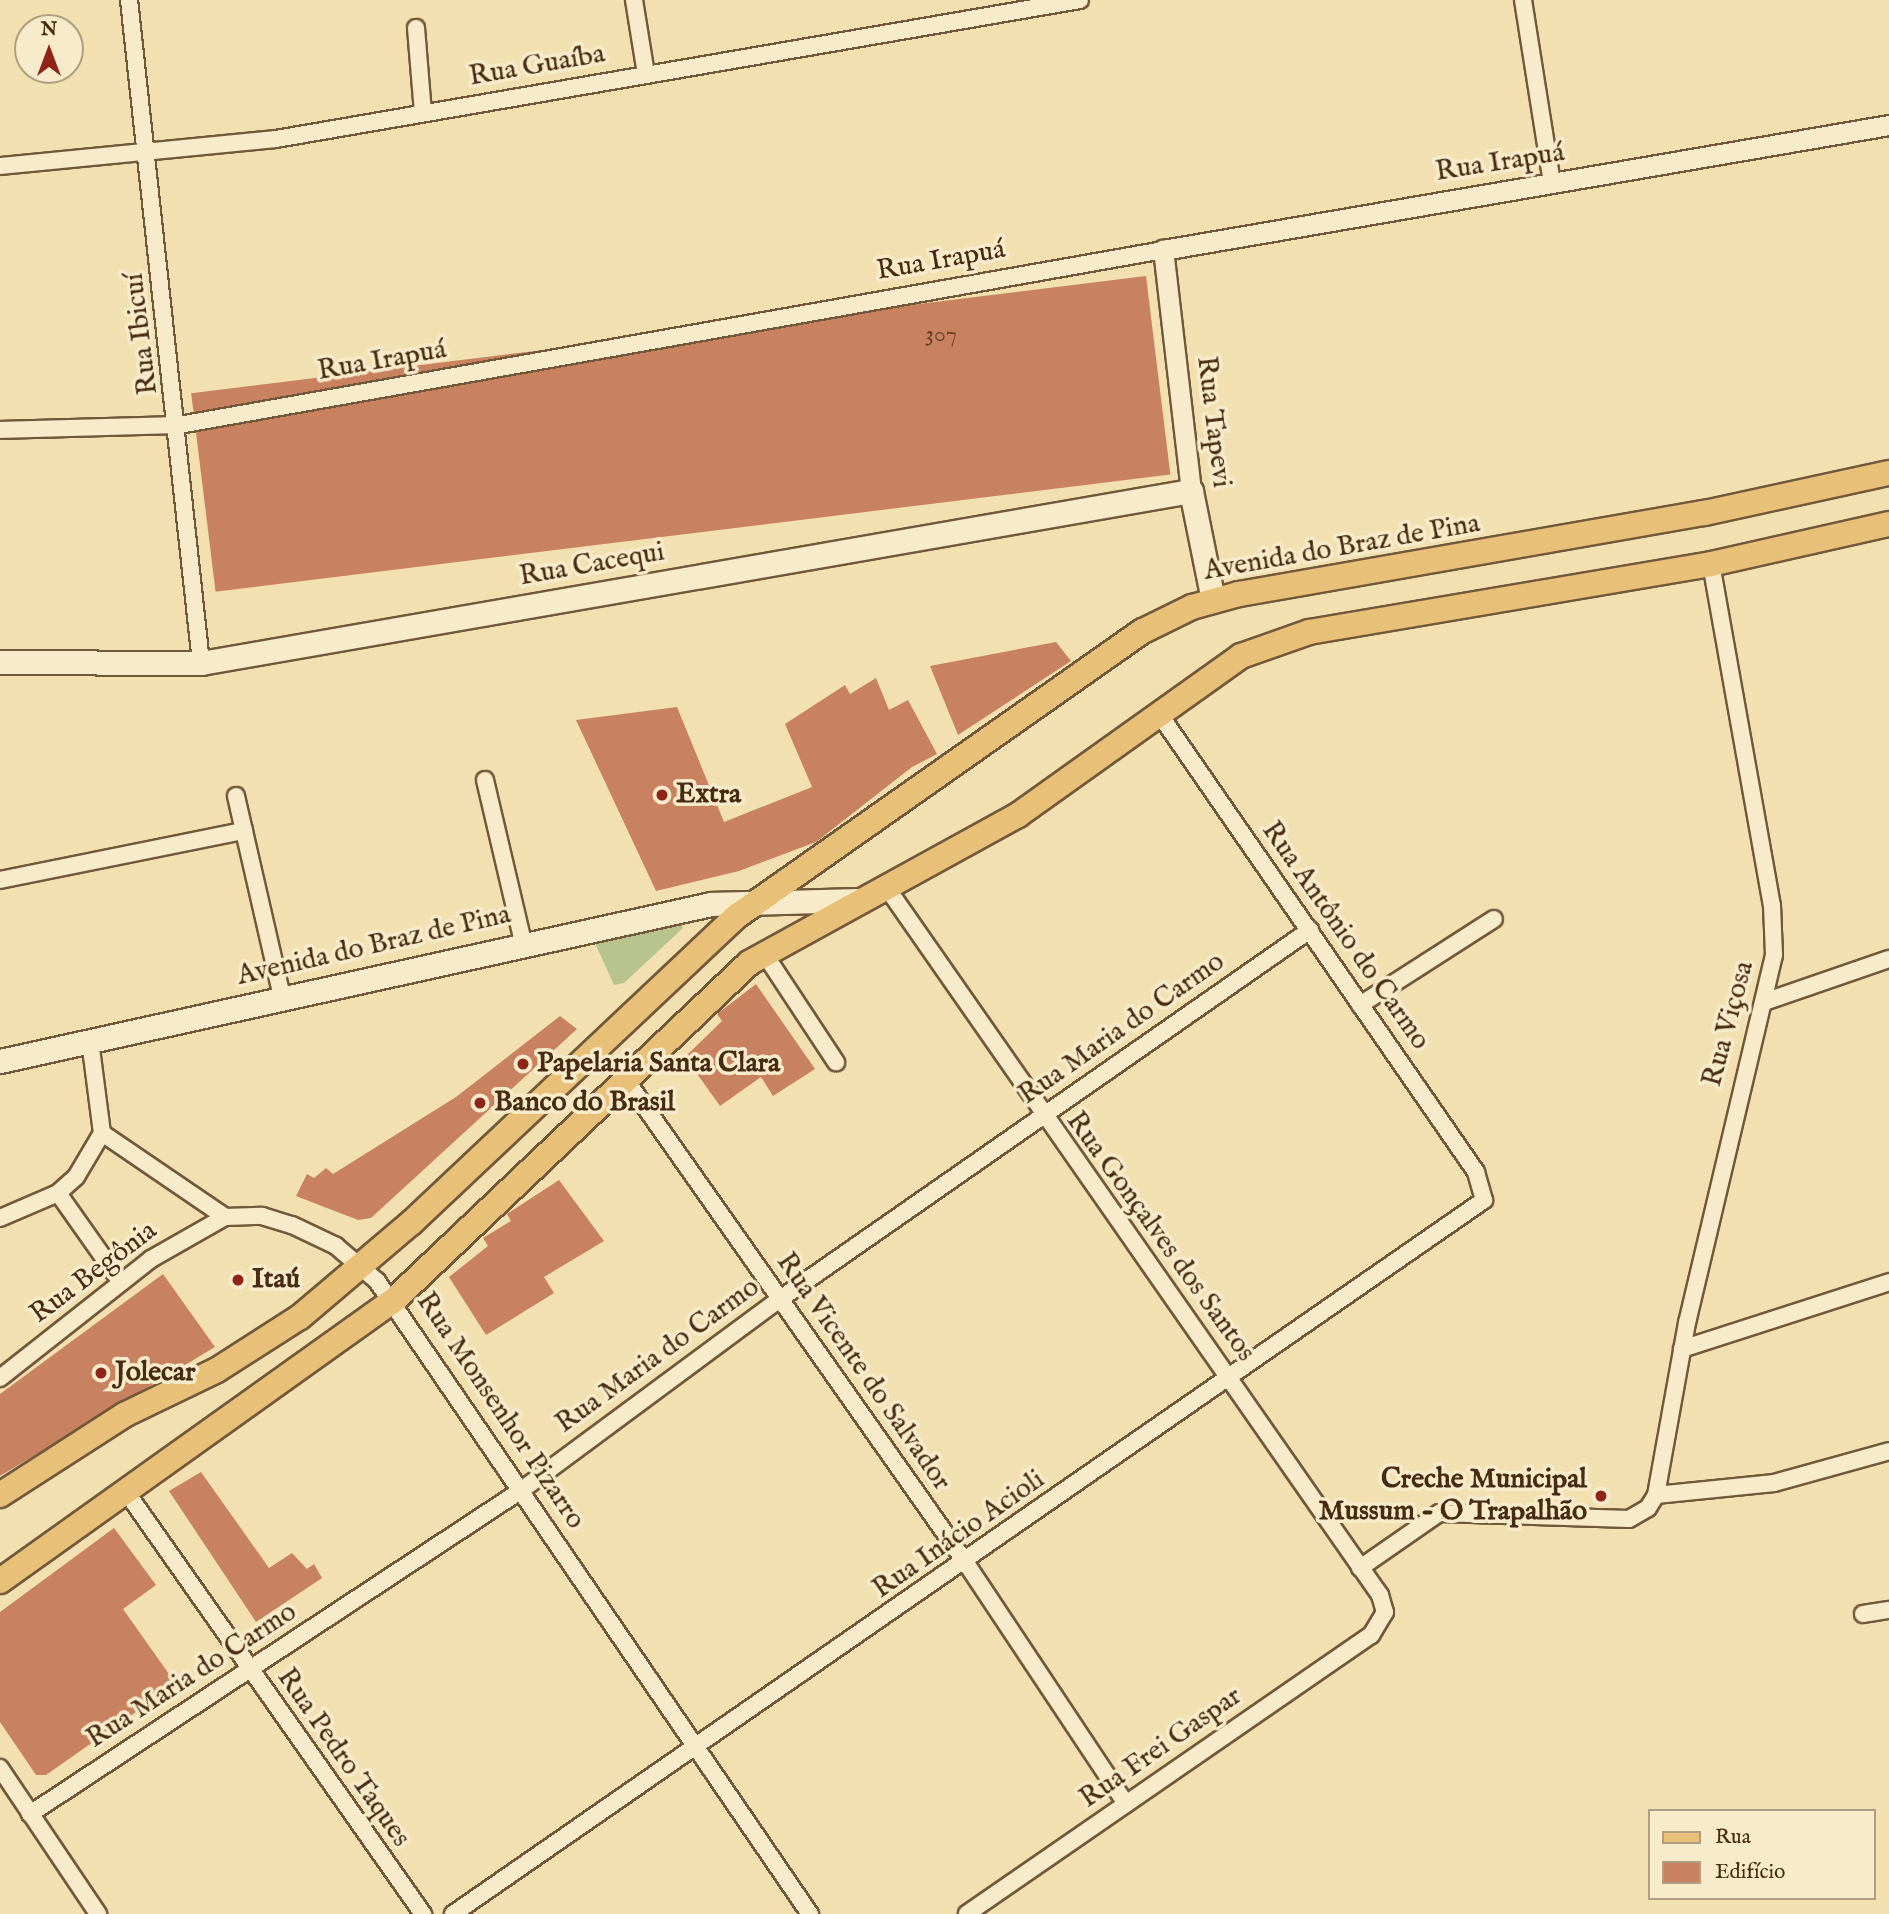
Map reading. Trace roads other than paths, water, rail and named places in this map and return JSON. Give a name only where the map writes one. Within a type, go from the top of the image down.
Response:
[{"type":"main road","name":"Avenida do Braz de Pina","points":[[764,899],[1143,631],[1213,600],[1705,513],[1889,473]]},
{"type":"main road","name":"Rua Tapevi","points":[[1191,491],[1213,600]]},
{"type":"main road","name":"Rua Cacequi","points":[[0,662],[201,663],[1191,491]]},
{"type":"main road","name":"Avenida do Braz de Pina","points":[[0,1061],[523,942],[764,899],[856,900],[1018,815],[1158,712],[1241,656],[1309,632],[1711,564],[1889,524]]},
{"type":"main road","points":[[0,1495],[124,1415],[248,1352],[363,1267],[686,958],[764,899]]},
{"type":"main road","points":[[0,1581],[393,1301],[624,1077],[764,953],[856,900]]},
{"type":"street","name":"Rua Ibicuí","points":[[129,0],[179,425],[201,663]]},
{"type":"street","points":[[634,0],[646,74]]},
{"type":"street","name":"Rua Guaíba","points":[[0,166],[147,153],[423,113],[1080,0]]},
{"type":"street","points":[[1523,0],[1552,184]]},
{"type":"street","points":[[416,28],[423,113]]},
{"type":"street","name":"Rua Irapuá","points":[[0,430],[179,425],[1163,250],[1889,125]]},
{"type":"street","name":"Rua Tapevi","points":[[1163,250],[1191,491]]},
{"type":"street","name":"Rua Viçosa","points":[[1656,1495],[1682,1349],[1746,1056],[1764,1002],[1774,955],[1772,906],[1711,564]]},
{"type":"street","name":"Rua Antônio do Carmo","points":[[1158,712],[1310,930],[1485,1191]]},
{"type":"street","points":[[485,780],[523,942]]},
{"type":"street","points":[[236,796],[282,997]]},
{"type":"street","points":[[0,880],[244,831]]},
{"type":"street","name":"Rua Gonçalves dos Santos","points":[[885,885],[1043,1117],[1229,1377],[1383,1602],[1382,1621]]},
{"type":"street","points":[[1360,1005],[1494,919]]},
{"type":"street","name":"Rua Maria do Carmo","points":[[30,1814],[523,1489],[779,1299],[1310,930]]},
{"type":"street","points":[[764,953],[835,1062]]},
{"type":"street","points":[[1764,1002],[1889,959]]},
{"type":"street","points":[[0,1218],[58,1193],[76,1177],[102,1133],[90,1041]]},
{"type":"street","name":"Rua Vicente do Salvador","points":[[624,1077],[967,1563],[1126,1804]]},
{"type":"street","points":[[102,1133],[225,1217]]},
{"type":"street","name":"Rua Inácio Acioli","points":[[453,1914],[696,1745],[967,1563],[1229,1377],[1476,1210],[1485,1191]]},
{"type":"street","points":[[58,1193],[120,1281]]},
{"type":"street","name":"Rua Monsenhor Pizarro","points":[[225,1217],[262,1216],[292,1225],[336,1246],[363,1267],[393,1301],[810,1914]]},
{"type":"street","name":"Rua Begônia","points":[[0,1378],[120,1281],[225,1217]]},
{"type":"street","points":[[1682,1349],[1889,1282]]},
{"type":"street","points":[[1360,1568],[1439,1513],[1629,1519],[1648,1508],[1656,1495],[1774,1483],[1889,1451]]},
{"type":"street","name":"Rua Pedro Taques","points":[[127,1493],[249,1671],[422,1914]]},
{"type":"street","points":[[1863,1614],[1889,1610]]},
{"type":"street","name":"Rua Frei Gaspar","points":[[967,1914],[1371,1635],[1382,1621]]},
{"type":"street","points":[[0,1768],[97,1914]]},
{"type":"place","name":"Extra","points":[[662,795]]},
{"type":"place","name":"Papelaria Santa Clara","points":[[523,1064]]},
{"type":"place","name":"Banco do Brasil","points":[[480,1103]]},
{"type":"place","name":"Itaú","points":[[238,1280]]},
{"type":"place","name":"Jolecar","points":[[101,1373]]},
{"type":"place","name":"Creche Municipal Mussum - O Trapalhão","points":[[1601,1496]]}]
